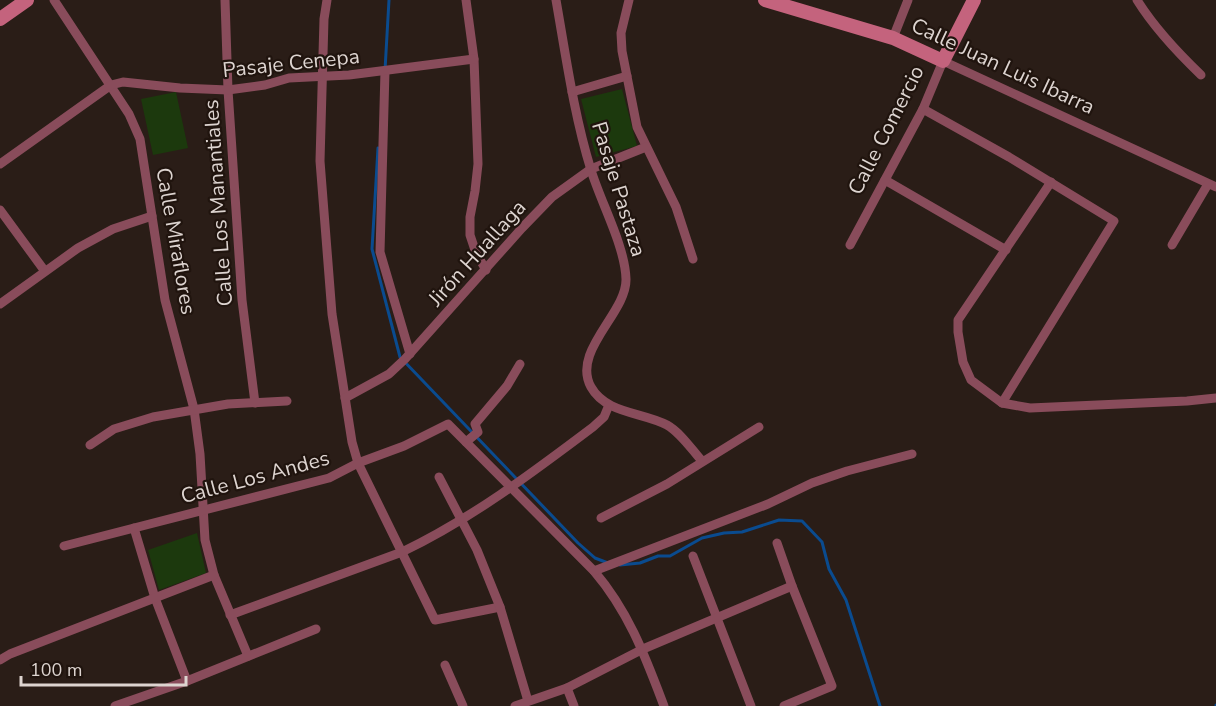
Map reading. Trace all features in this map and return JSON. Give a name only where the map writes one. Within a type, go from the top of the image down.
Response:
[{"type":"street","points":[[0,20],[27,0]]},
{"type":"street","name":"Calle Miraflores","points":[[54,0],[129,114],[140,139],[165,300],[194,409],[200,454],[205,540],[214,575],[248,656]]},
{"type":"street","name":"Calle Los Manantiales","points":[[225,0],[228,90],[242,300],[255,403]]},
{"type":"street","points":[[327,0],[324,18],[320,161],[332,314],[358,463],[435,620],[500,607]]},
{"type":"street","points":[[465,0],[474,59],[478,164],[470,218],[470,235],[476,253],[486,270]]},
{"type":"street","name":"Pasaje Pastaza","points":[[556,0],[572,92],[591,169],[625,262],[626,280],[620,300],[589,359],[587,372],[590,385],[596,394],[609,405],[668,426],[702,461]]},
{"type":"street","points":[[629,0],[621,33],[638,127],[676,207],[693,259]]},
{"type":"street","name":"Calle Juan Luis Ibarra","points":[[765,0],[893,38],[1212,186]]},
{"type":"street","points":[[893,38],[908,0]]},
{"type":"street","name":"Calle Comercio","points":[[850,246],[923,109],[943,61],[974,0]]},
{"type":"street","points":[[1137,0],[1173,49],[1201,75]]},
{"type":"street","name":"Pasaje Cenepa","points":[[111,85],[123,82],[228,90],[265,85],[289,78],[385,71],[474,59]]},
{"type":"street","points":[[385,71],[380,252],[405,358]]},
{"type":"street","points":[[572,92],[627,76]]},
{"type":"street","points":[[0,164],[111,85]]},
{"type":"street","points":[[923,109],[1114,221],[1002,403]]},
{"type":"street","name":"Jirón Huallaga","points":[[345,398],[389,374],[552,197],[591,169],[646,147]]},
{"type":"street","points":[[885,180],[1006,250]]},
{"type":"street","points":[[1051,182],[958,320],[963,362],[971,380],[1002,403],[1030,408],[1177,402],[1216,398]]},
{"type":"street","points":[[1172,245],[1212,186]]},
{"type":"street","points":[[0,210],[44,270]]},
{"type":"street","points":[[0,304],[44,270],[78,248],[113,229],[152,216]]},
{"type":"street","points":[[520,364],[507,386],[475,424],[478,432],[466,442],[594,571],[624,612],[643,649],[664,706]]},
{"type":"street","points":[[90,445],[114,429],[153,417],[194,409],[287,400]]},
{"type":"street","points":[[230,615],[402,552],[429,539],[512,488],[593,428],[604,417],[609,405]]},
{"type":"street","name":"Calle Los Andes","points":[[64,546],[330,478],[358,463],[404,446],[448,424],[466,442]]},
{"type":"street","points":[[601,518],[667,483],[759,427]]},
{"type":"street","points":[[594,571],[768,504],[812,483],[912,454]]},
{"type":"street","points":[[439,477],[477,550],[500,607],[528,701]]},
{"type":"street","points":[[134,528],[155,598],[187,681]]},
{"type":"street","points":[[777,543],[832,686],[784,706]]},
{"type":"street","points":[[693,556],[750,706]]},
{"type":"street","points":[[0,660],[10,654],[214,575]]},
{"type":"street","points":[[514,706],[567,688],[643,649],[792,586]]},
{"type":"street","points":[[115,706],[187,681],[316,629]]},
{"type":"street","points":[[445,665],[463,706]]},
{"type":"street","points":[[567,688],[574,706]]},
{"type":"green space","points":[[622,89],[637,146],[596,157],[581,99]]},
{"type":"green space","points":[[176,92],[188,148],[153,155],[141,99]]},
{"type":"green space","points":[[197,533],[206,573],[159,590],[148,550]]},
{"type":"waterway","points":[[385,70],[389,0]]},
{"type":"waterway","points":[[378,148],[372,249],[400,357],[578,543],[595,558],[608,563]]},
{"type":"waterway","points":[[620,565],[640,563],[658,556],[670,556],[702,538],[742,532],[779,520],[802,521],[822,542],[829,569],[846,600],[880,706]]}]
